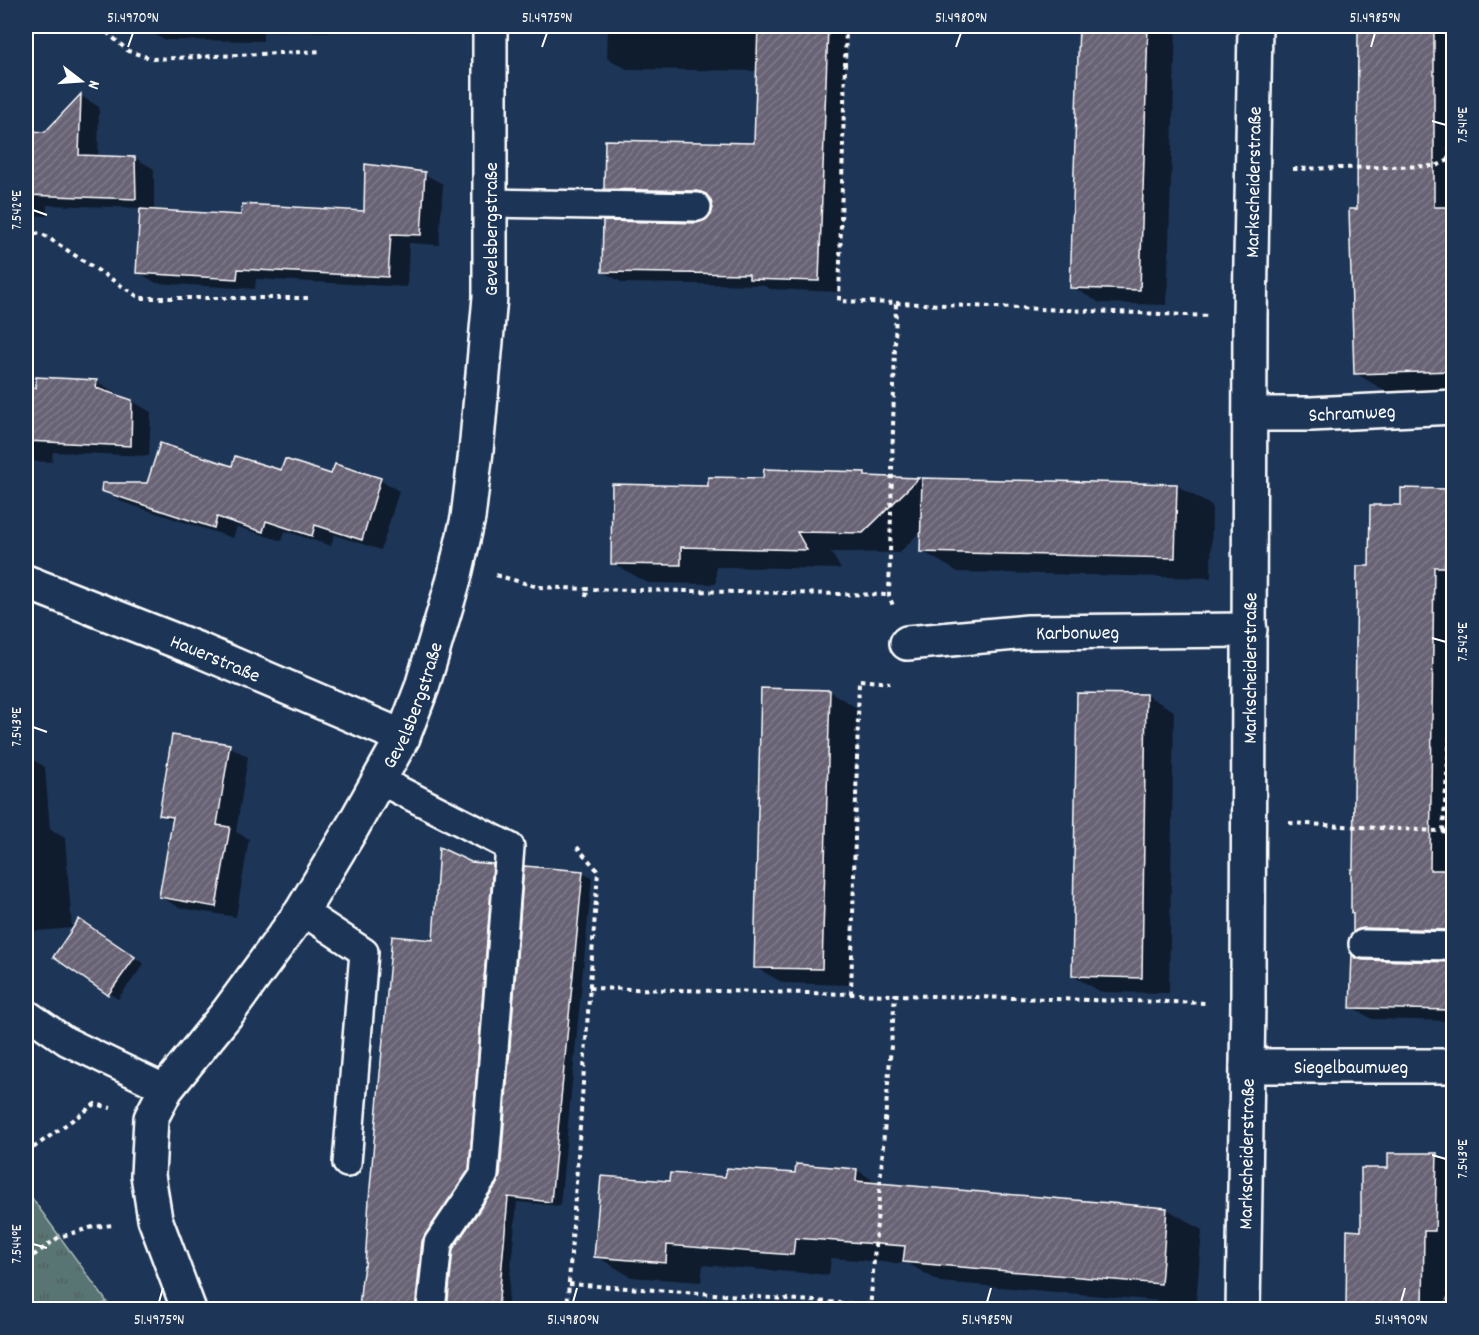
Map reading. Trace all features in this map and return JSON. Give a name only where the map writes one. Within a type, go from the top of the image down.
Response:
[{"type":"street","name":"Gevelsbergstraße","points":[[189,1310],[155,1219],[148,1175],[151,1118],[166,1089],[230,1011],[302,910],[403,737],[422,687],[451,590],[468,518],[490,297],[490,26]]},
{"type":"street","name":"Markscheiderstraße","points":[[1244,1310],[1248,1002],[1250,318],[1255,26]]},
{"type":"street","name":"Schramweg","points":[[1250,414],[1311,414],[1454,407]]},
{"type":"street","name":"Hauerstraße","points":[[26,582],[197,650],[403,737]]},
{"type":"street","name":"Karbonweg","points":[[907,643],[1028,632],[1250,630]]},
{"type":"street","name":"Siegelbaumweg","points":[[1247,1066],[1454,1066]]},
{"type":"lane","points":[[491,203],[697,207]]},
{"type":"lane","points":[[379,780],[510,847],[484,1175],[438,1243],[431,1310]]},
{"type":"lane","points":[[302,910],[364,952],[347,1163]]},
{"type":"lane","points":[[1363,944],[1454,946]]},
{"type":"lane","points":[[26,1013],[66,1041],[166,1089]]},
{"type":"path","points":[[100,26],[128,51],[153,59],[323,51]]},
{"type":"path","points":[[846,26],[839,301],[1250,318]]},
{"type":"path","points":[[1252,169],[1436,166],[1451,160],[1454,68]]},
{"type":"path","points":[[26,235],[41,233],[140,298],[309,298]]},
{"type":"path","points":[[896,303],[889,594],[907,643]]},
{"type":"path","points":[[495,574],[538,587],[889,594]]},
{"type":"path","points":[[586,597],[587,589]]},
{"type":"path","points":[[1443,831],[1454,678]]},
{"type":"path","points":[[851,994],[859,680]]},
{"type":"path","points":[[1248,821],[1454,832]]},
{"type":"path","points":[[567,1310],[598,871],[577,847]]},
{"type":"path","points":[[589,988],[1209,1003],[1248,1002]]},
{"type":"path","points":[[569,1284],[871,1307],[895,995]]},
{"type":"path","points":[[26,1153],[95,1104],[151,1118]]},
{"type":"path","points":[[26,1261],[59,1237],[93,1227],[155,1219]]},
{"type":"path","points":[[1449,1310],[1454,1230]]},
{"type":"path","points":[[853,1304],[853,1310]]},
{"type":"green space","points":[[26,1190],[107,1302],[92,1309],[26,1309]]},
{"type":"building","points":[[758,26],[828,26],[819,281],[749,279],[749,274],[602,272],[603,221],[697,223],[711,215],[713,208],[706,194],[698,191],[604,189],[605,140],[754,143]]},
{"type":"building","points":[[1079,26],[1148,26],[1140,290],[1070,288]]},
{"type":"building","points":[[1358,26],[1434,26],[1434,207],[1454,207],[1454,371],[1354,374],[1349,209],[1357,209]]},
{"type":"building","points":[[81,94],[79,155],[135,157],[136,199],[26,195],[26,142],[30,142],[31,131],[45,132]]},
{"type":"building","points":[[365,164],[425,172],[421,235],[391,234],[388,277],[238,269],[237,279],[136,273],[140,209],[241,215],[242,204],[364,211]]},
{"type":"building","points":[[36,377],[97,380],[96,388],[132,400],[131,446],[26,441],[26,387],[36,388]]},
{"type":"building","points":[[160,443],[232,466],[235,456],[281,470],[285,459],[331,474],[335,464],[381,478],[362,540],[315,525],[312,536],[266,521],[263,532],[217,517],[214,528],[101,491],[102,483],[147,483]]},
{"type":"building","points":[[764,469],[865,472],[865,476],[919,478],[863,533],[797,532],[807,550],[681,547],[681,565],[611,564],[612,484],[708,486],[708,477],[763,478]]},
{"type":"building","points":[[922,478],[1177,484],[1175,558],[920,552]]},
{"type":"building","points":[[1401,488],[1447,489],[1445,567],[1434,567],[1430,870],[1454,870],[1454,930],[1363,928],[1353,933],[1351,869],[1353,869],[1357,566],[1369,566],[1370,505],[1401,505]]},
{"type":"building","points":[[761,688],[830,690],[822,969],[754,968]]},
{"type":"building","points":[[1077,693],[1146,694],[1142,978],[1072,976]]},
{"type":"building","points":[[172,735],[230,744],[217,825],[230,827],[216,907],[159,897],[173,817],[159,815]]},
{"type":"building","points":[[439,847],[471,862],[493,864],[469,1170],[422,1241],[415,1310],[359,1310],[365,1266],[392,936],[433,940]]},
{"type":"building","points":[[524,866],[583,871],[551,1202],[508,1197],[498,1310],[447,1310],[453,1249],[497,1184],[500,1176]]},
{"type":"building","points":[[79,919],[135,957],[108,995],[53,957]]},
{"type":"building","points":[[1352,954],[1355,958],[1363,960],[1454,962],[1454,1010],[1350,1008]]},
{"type":"building","points":[[1388,1153],[1437,1153],[1435,1231],[1424,1231],[1423,1310],[1346,1310],[1347,1230],[1361,1231],[1361,1168],[1388,1168]]},
{"type":"building","points":[[796,1164],[857,1169],[856,1181],[1167,1208],[1161,1284],[903,1262],[905,1246],[795,1238],[793,1255],[667,1245],[666,1263],[594,1257],[601,1176],[669,1181],[670,1173],[725,1177],[727,1168],[795,1173]]}]
